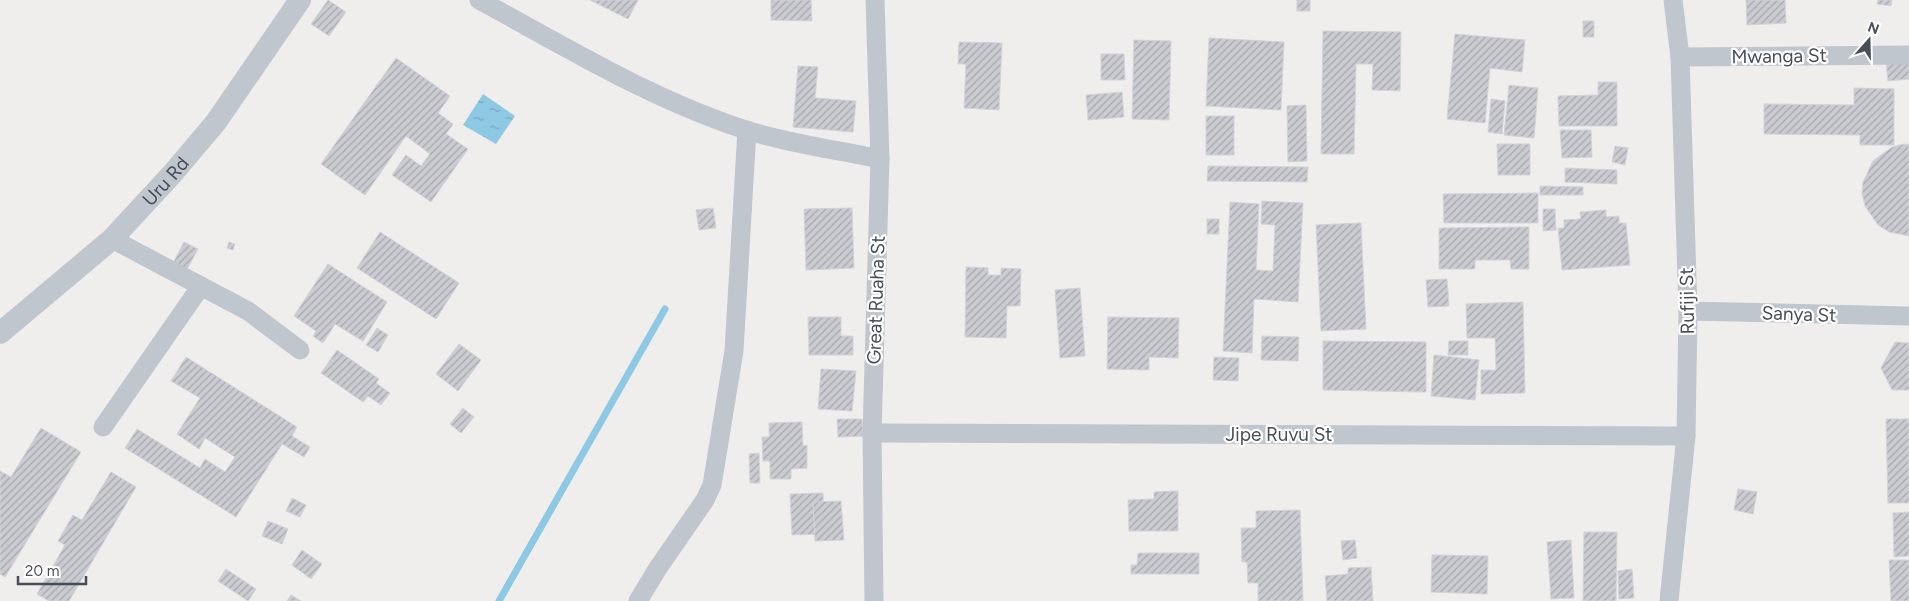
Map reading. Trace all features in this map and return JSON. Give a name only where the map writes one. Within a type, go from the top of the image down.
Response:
[{"type":"street","points":[[480,0],[612,72],[687,108],[747,130],[880,159]]},
{"type":"street","name":"Great Ruaha St","points":[[874,601],[872,433],[880,159],[875,0]]},
{"type":"street","name":"Rufiji St","points":[[1669,601],[1686,436],[1688,310],[1680,57],[1673,0]]},
{"type":"street","name":"Uru Rd","points":[[0,333],[112,239],[216,122],[298,1]]},
{"type":"street","name":"Mwanga St","points":[[1680,57],[1909,55]]},
{"type":"street","points":[[638,601],[658,568],[705,500],[712,485],[734,351],[747,130]]},
{"type":"street","points":[[112,239],[248,311],[300,350]]},
{"type":"street","points":[[103,427],[201,286]]},
{"type":"street","name":"Sanya St","points":[[1688,310],[1909,316]]},
{"type":"street","name":"Jipe Ruvu St","points":[[872,433],[1686,436]]},
{"type":"water","points":[[483,94],[515,116],[496,144],[463,125]]},
{"type":"building","points":[[328,0],[346,12],[329,36],[311,24]]},
{"type":"building","points":[[590,0],[638,0],[628,19]]},
{"type":"building","points":[[771,0],[811,0],[812,21],[771,20]]},
{"type":"building","points":[[1297,0],[1310,0],[1310,11],[1297,11]]},
{"type":"building","points":[[1746,0],[1785,0],[1786,23],[1747,25]]},
{"type":"building","points":[[1878,0],[1892,0],[1891,6],[1877,4]]},
{"type":"building","points":[[1583,21],[1594,21],[1594,37],[1583,37]]},
{"type":"building","points":[[1323,31],[1401,32],[1400,91],[1372,90],[1373,64],[1356,64],[1354,154],[1321,154]]},
{"type":"building","points":[[1455,34],[1525,40],[1522,72],[1490,68],[1485,123],[1447,119]]},
{"type":"building","points":[[1209,38],[1284,42],[1281,110],[1206,106]]},
{"type":"building","points":[[1134,40],[1171,41],[1169,120],[1132,119]]},
{"type":"building","points":[[959,42],[1002,43],[999,110],[964,108],[966,64],[958,64]]},
{"type":"building","points":[[1101,54],[1124,54],[1125,80],[1101,80]]},
{"type":"building","points":[[396,58],[450,96],[438,113],[453,124],[446,134],[468,149],[431,202],[392,175],[406,155],[421,166],[430,154],[406,136],[365,195],[321,164]]},
{"type":"building","points":[[1909,59],[1909,79],[1888,81],[1886,62]]},
{"type":"building","points":[[798,66],[818,67],[815,98],[856,101],[853,132],[793,127]]},
{"type":"building","points":[[1598,82],[1617,82],[1617,126],[1559,126],[1558,96],[1598,95]]},
{"type":"building","points":[[1509,85],[1538,88],[1534,138],[1504,135]]},
{"type":"building","points":[[1854,88],[1894,89],[1894,145],[1860,145],[1860,135],[1764,134],[1764,104],[1854,105]]},
{"type":"building","points":[[1122,92],[1124,117],[1088,120],[1086,95]]},
{"type":"building","points":[[1491,99],[1505,101],[1502,134],[1488,132]]},
{"type":"building","points":[[1306,105],[1307,161],[1288,162],[1287,106]]},
{"type":"building","points":[[1206,116],[1234,116],[1234,155],[1206,155]]},
{"type":"building","points":[[1560,130],[1591,130],[1592,157],[1562,158]]},
{"type":"building","points":[[1497,144],[1530,144],[1530,175],[1498,175]]},
{"type":"building","points":[[1904,144],[1909,145],[1909,236],[1889,232],[1878,225],[1865,206],[1862,194],[1863,182],[1873,161],[1892,147]]},
{"type":"building","points":[[1615,146],[1628,148],[1625,165],[1612,162]]},
{"type":"building","points":[[1208,166],[1308,167],[1307,182],[1207,181]]},
{"type":"building","points":[[1565,168],[1617,170],[1617,184],[1565,182]]},
{"type":"building","points":[[1540,186],[1583,187],[1583,195],[1540,195]]},
{"type":"building","points":[[1538,193],[1538,223],[1444,223],[1443,194]]},
{"type":"building","points":[[1262,201],[1303,203],[1298,302],[1254,299],[1252,353],[1223,351],[1230,202],[1259,204],[1256,270],[1273,271],[1275,225],[1261,224]]},
{"type":"building","points":[[713,208],[716,228],[699,230],[696,210]]},
{"type":"building","points":[[852,208],[854,268],[806,270],[804,209]]},
{"type":"building","points":[[1543,209],[1555,209],[1556,230],[1543,231]]},
{"type":"building","points":[[1606,210],[1606,217],[1619,216],[1619,223],[1626,223],[1630,265],[1562,270],[1558,228],[1564,228],[1564,220],[1581,219],[1580,212]]},
{"type":"building","points":[[1207,219],[1219,219],[1219,234],[1207,234]]},
{"type":"building","points":[[1361,223],[1366,329],[1321,331],[1316,225]]},
{"type":"building","points":[[1529,227],[1529,269],[1511,269],[1510,260],[1475,260],[1475,269],[1439,269],[1439,228]]},
{"type":"building","points":[[380,232],[459,283],[436,319],[357,268]]},
{"type":"building","points":[[184,242],[198,249],[186,271],[173,263]]},
{"type":"building","points":[[229,242],[235,244],[233,250],[227,248]]},
{"type":"building","points":[[328,264],[387,302],[363,341],[335,324],[323,343],[313,336],[316,331],[294,316]]},
{"type":"building","points":[[966,267],[988,268],[988,275],[1001,275],[1001,268],[1021,269],[1020,306],[1007,306],[1006,338],[965,337]]},
{"type":"building","points":[[1447,279],[1449,306],[1428,307],[1426,280]]},
{"type":"building","points":[[1080,288],[1085,356],[1060,358],[1055,290]]},
{"type":"building","points":[[1523,302],[1525,393],[1481,394],[1481,370],[1496,370],[1495,338],[1467,338],[1466,304]]},
{"type":"building","points":[[808,317],[841,317],[841,336],[853,336],[853,355],[809,355]]},
{"type":"building","points":[[1108,317],[1179,318],[1178,358],[1149,357],[1149,370],[1107,369]]},
{"type":"building","points":[[377,328],[388,335],[378,352],[366,345]]},
{"type":"building","points":[[1262,336],[1299,337],[1298,361],[1261,360]]},
{"type":"building","points":[[1323,341],[1426,342],[1426,392],[1323,390]]},
{"type":"building","points":[[1449,341],[1468,341],[1468,355],[1448,355]]},
{"type":"building","points":[[1895,342],[1909,343],[1909,390],[1892,390],[1881,368]]},
{"type":"building","points":[[459,344],[481,360],[458,391],[436,374]]},
{"type":"building","points":[[337,350],[379,379],[376,383],[390,393],[381,405],[368,396],[363,402],[321,373]]},
{"type":"building","points":[[1434,355],[1479,360],[1475,400],[1431,396]]},
{"type":"building","points":[[186,357],[297,427],[292,436],[310,447],[304,457],[282,444],[236,517],[125,448],[137,429],[200,468],[205,459],[225,472],[235,457],[205,438],[199,449],[177,434],[200,398],[171,381]]},
{"type":"building","points":[[1214,357],[1239,358],[1238,381],[1213,380]]},
{"type":"building","points":[[821,369],[856,371],[852,411],[818,409]]},
{"type":"building","points":[[463,408],[474,417],[461,433],[450,424]]},
{"type":"building","points":[[837,419],[862,419],[863,436],[838,437]]},
{"type":"building","points":[[1886,419],[1909,419],[1909,503],[1888,503]]},
{"type":"building","points":[[802,422],[803,446],[807,445],[807,468],[791,469],[791,479],[770,479],[770,461],[763,461],[762,437],[769,437],[769,423]]},
{"type":"building","points":[[41,428],[81,452],[5,577],[0,574],[0,471],[11,477]]},
{"type":"building","points":[[759,453],[760,483],[750,483],[749,454]]},
{"type":"building","points":[[111,472],[136,487],[69,601],[49,601],[37,594],[65,545],[58,541],[73,515],[82,520]]},
{"type":"building","points":[[1738,489],[1757,492],[1753,514],[1734,510]]},
{"type":"building","points":[[1178,491],[1178,531],[1129,531],[1128,500],[1154,499],[1154,492]]},
{"type":"building","points":[[823,493],[824,534],[792,535],[790,494]]},
{"type":"building","points":[[292,498],[306,505],[300,517],[286,511]]},
{"type":"building","points":[[841,501],[844,540],[815,541],[813,502]]},
{"type":"building","points":[[1300,510],[1303,601],[1258,601],[1258,583],[1248,583],[1247,562],[1242,562],[1241,528],[1256,528],[1256,511]]},
{"type":"building","points":[[1909,512],[1909,556],[1894,557],[1893,513]]},
{"type":"building","points":[[268,521],[288,529],[282,544],[262,536]]},
{"type":"building","points":[[1584,532],[1617,532],[1616,601],[1583,601]]},
{"type":"building","points":[[1355,540],[1357,558],[1343,560],[1341,541]]},
{"type":"building","points":[[1571,540],[1574,598],[1551,599],[1547,542]]},
{"type":"building","points":[[302,550],[322,564],[311,579],[292,565]]},
{"type":"building","points":[[1138,553],[1199,553],[1199,574],[1131,574],[1131,565],[1137,565]]},
{"type":"building","points":[[1432,555],[1488,556],[1487,594],[1431,592]]},
{"type":"building","points":[[1889,560],[1909,560],[1909,601],[1891,601]]},
{"type":"building","points":[[1371,567],[1373,601],[1327,601],[1325,576],[1348,574],[1348,568]]},
{"type":"building","points":[[226,569],[256,589],[248,601],[218,581]]},
{"type":"building","points":[[1632,569],[1634,598],[1619,599],[1618,571]]},
{"type":"building","points":[[291,595],[301,601],[287,601]]},
{"type":"waterway","points":[[499,601],[665,309]]}]
